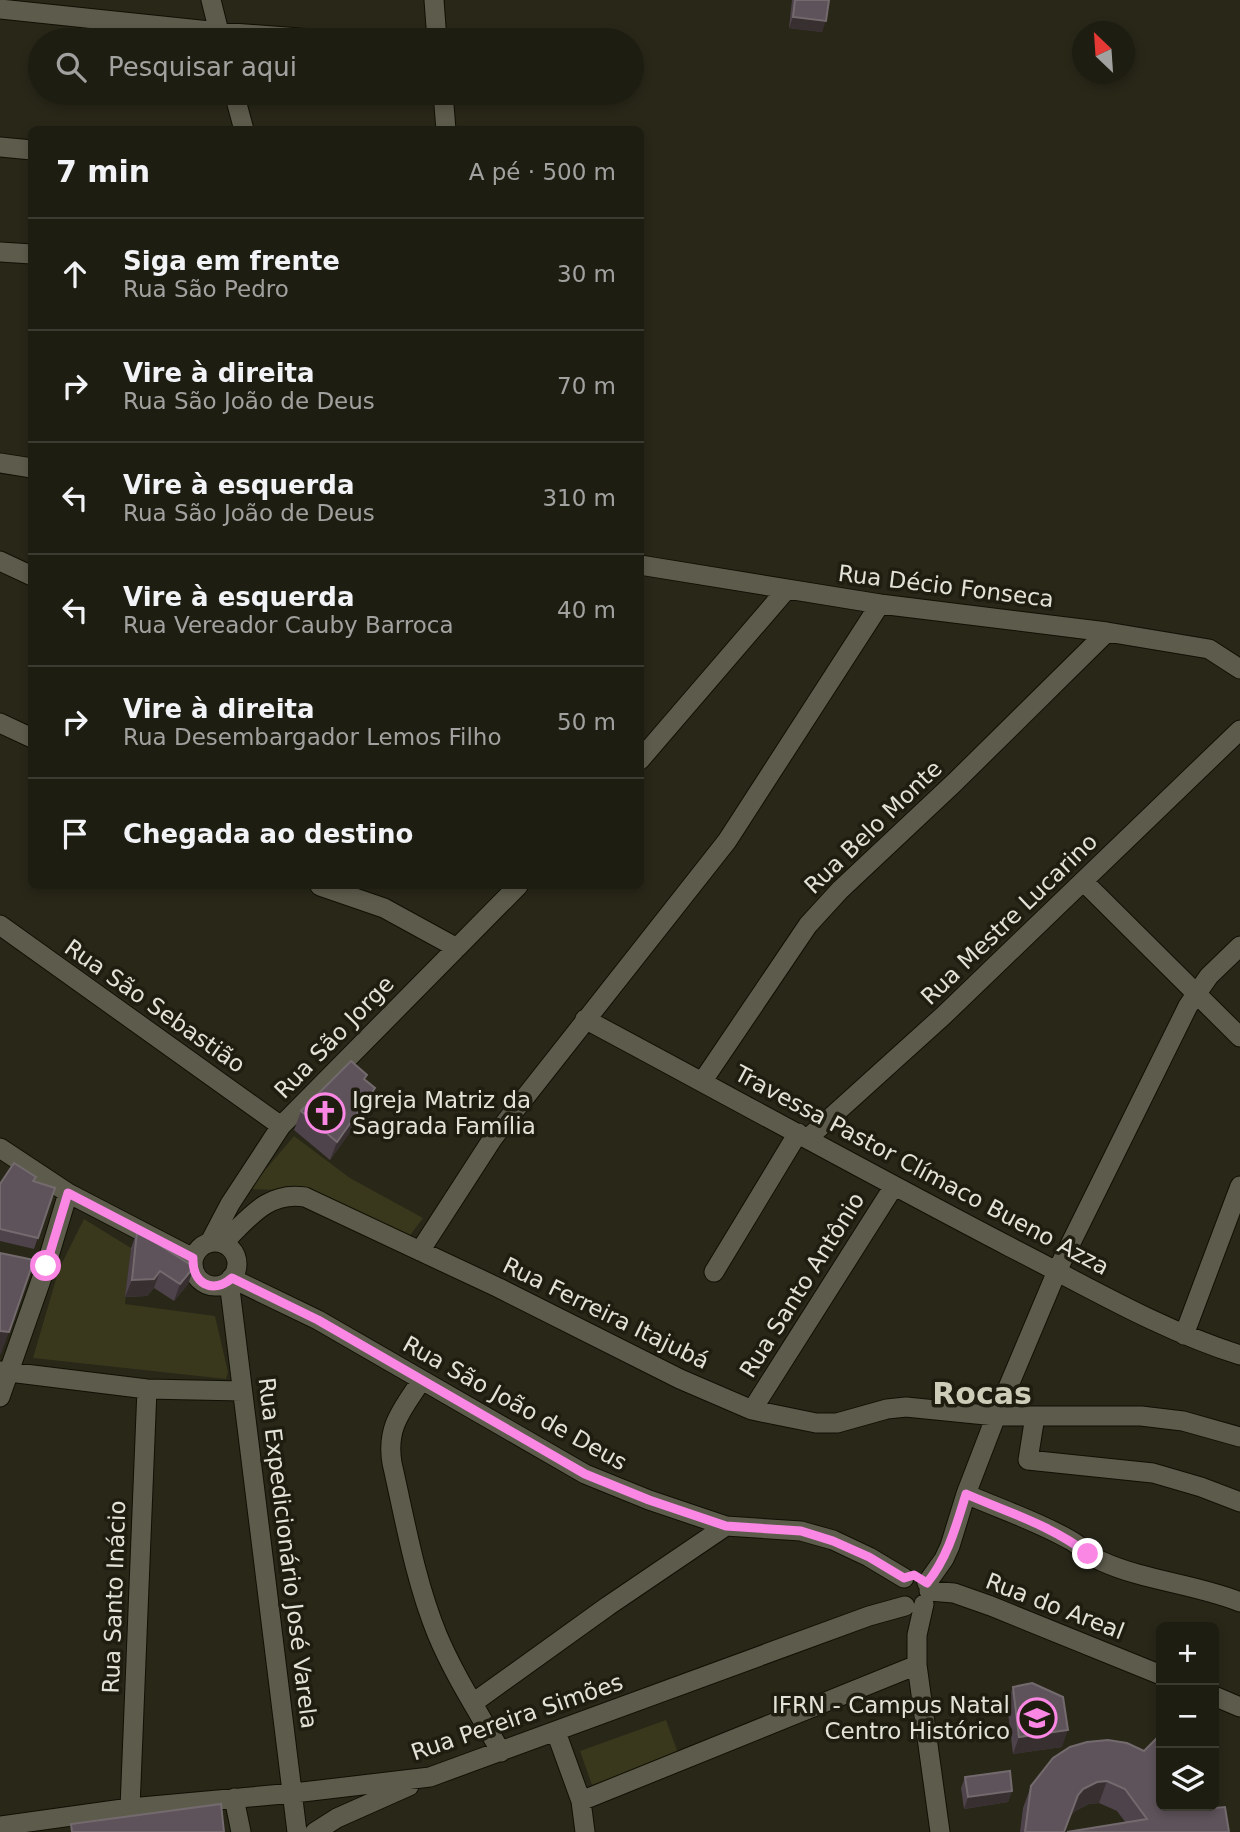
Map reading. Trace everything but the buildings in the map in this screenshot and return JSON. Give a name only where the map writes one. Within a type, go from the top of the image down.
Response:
[{"type":"street","points":[[211,0],[218,28]]},
{"type":"street","points":[[433,0],[436,28]]},
{"type":"street","points":[[5,6],[163,28]]},
{"type":"street","points":[[237,105],[242,126]]},
{"type":"street","points":[[444,105],[446,126]]},
{"type":"street","points":[[0,147],[28,150]]},
{"type":"street","points":[[0,252],[28,254]]},
{"type":"street","points":[[0,463],[28,467]]},
{"type":"street","points":[[0,561],[28,574]]},
{"type":"street","name":"Rua Décio Fonseca","points":[[644,566],[880,604],[1107,632],[1209,649],[1240,669]]},
{"type":"street","points":[[644,755],[787,589]]},
{"type":"street","points":[[420,1251],[493,1138],[727,841],[880,604]]},
{"type":"street","name":"Rua Belo Monte","points":[[702,1082],[808,925],[840,890],[955,782],[1107,632]]},
{"type":"street","points":[[0,723],[28,736]]},
{"type":"street","name":"Rua Mestre Lucarino","points":[[714,1272],[803,1136],[943,1016],[1240,730]]},
{"type":"street","points":[[1083,881],[1240,1037]]},
{"type":"street","points":[[329,889],[384,908],[457,948]]},
{"type":"street","name":"Rua São Jorge","points":[[216,1242],[236,1195],[281,1126],[515,889]]},
{"type":"street","name":"Rua São Sebastião","points":[[0,925],[281,1126]]},
{"type":"street","points":[[940,1832],[917,1657],[914,1595],[944,1559],[996,1416],[1057,1271],[1195,994],[1240,946]]},
{"type":"street","name":"Travessa Pastor Clímaco Bueno Azza","points":[[585,1019],[1057,1271],[1184,1335],[1240,1355]]},
{"type":"street","points":[[0,1149],[68,1193],[193,1258]]},
{"type":"street","name":"Rua Santo Antônio","points":[[752,1410],[894,1186]]},
{"type":"street","points":[[1184,1335],[1240,1186]]},
{"type":"street","points":[[0,1397],[4,1372],[46,1266],[68,1193]]},
{"type":"street","name":"Rua Ferreira Itajubá","points":[[216,1242],[270,1201],[293,1195],[305,1197],[499,1288],[680,1379],[752,1410],[816,1423],[837,1423],[887,1409],[906,1407],[996,1416],[1141,1416],[1183,1421],[1240,1437]]},
{"type":"street","points":[[216,1242],[232,1250],[237,1260],[236,1272],[230,1280],[219,1286],[208,1285],[198,1279],[193,1269],[193,1258],[199,1247],[216,1242]]},
{"type":"street","points":[[23,1260],[46,1266]]},
{"type":"street","name":"Rua São João de Deus","points":[[230,1280],[318,1320],[585,1474],[649,1500],[726,1526],[801,1531],[833,1541],[857,1551],[914,1595]]},
{"type":"street","name":"Rua Expedicionário José Varela","points":[[230,1280],[296,1832]]},
{"type":"street","points":[[4,1372],[147,1389],[242,1391]]},
{"type":"street","points":[[421,1381],[396,1418],[389,1446],[392,1463],[424,1597],[437,1633],[501,1752]]},
{"type":"street","name":"Rua Santo Inácio","points":[[130,1808],[147,1389]]},
{"type":"street","points":[[1035,1416],[1028,1460],[1153,1473],[1240,1502]]},
{"type":"street","points":[[966,1494],[1072,1541],[1101,1561],[1158,1581],[1200,1588],[1240,1602]]},
{"type":"street","points":[[473,1703],[726,1526]]},
{"type":"street","name":"Rua do Areal","points":[[914,1595],[954,1593],[1156,1673]]},
{"type":"street","name":"Rua Pereira Simões","points":[[0,1826],[130,1808],[430,1777],[869,1616],[914,1595]]},
{"type":"street","points":[[580,1801],[917,1657]]},
{"type":"street","points":[[1219,1698],[1240,1707]]},
{"type":"street","points":[[556,1731],[580,1801],[584,1832]]},
{"type":"street","points":[[314,1832],[362,1806],[430,1777]]},
{"type":"street","points":[[234,1798],[241,1832]]},
{"type":"shaded area","points":[[294,1136],[350,1178],[423,1218],[408,1238],[316,1191],[249,1189]]},
{"type":"shaded area","points":[[84,1219],[131,1248],[125,1304],[215,1316],[228,1372],[226,1379],[33,1358],[59,1269]]},
{"type":"shaded area","points":[[666,1720],[678,1753],[592,1785],[580,1751]]},
{"type":"place","name":"Igreja Matriz da Sagrada Família","points":[[325,1113]]},
{"type":"place","name":"IFRN - Campus Natal Centro Histórico","points":[[1037,1718]]},
{"type":"district","name":"Rocas","points":[[982,1393]]},
{"type":"route","points":[[46,1266],[68,1193],[193,1258],[193,1269],[198,1279],[208,1285],[219,1286],[232,1278],[318,1320],[585,1474],[649,1500],[726,1526],[801,1531],[869,1557],[904,1578],[914,1575],[927,1583],[944,1559],[966,1494],[1072,1541],[1088,1554]]}]
